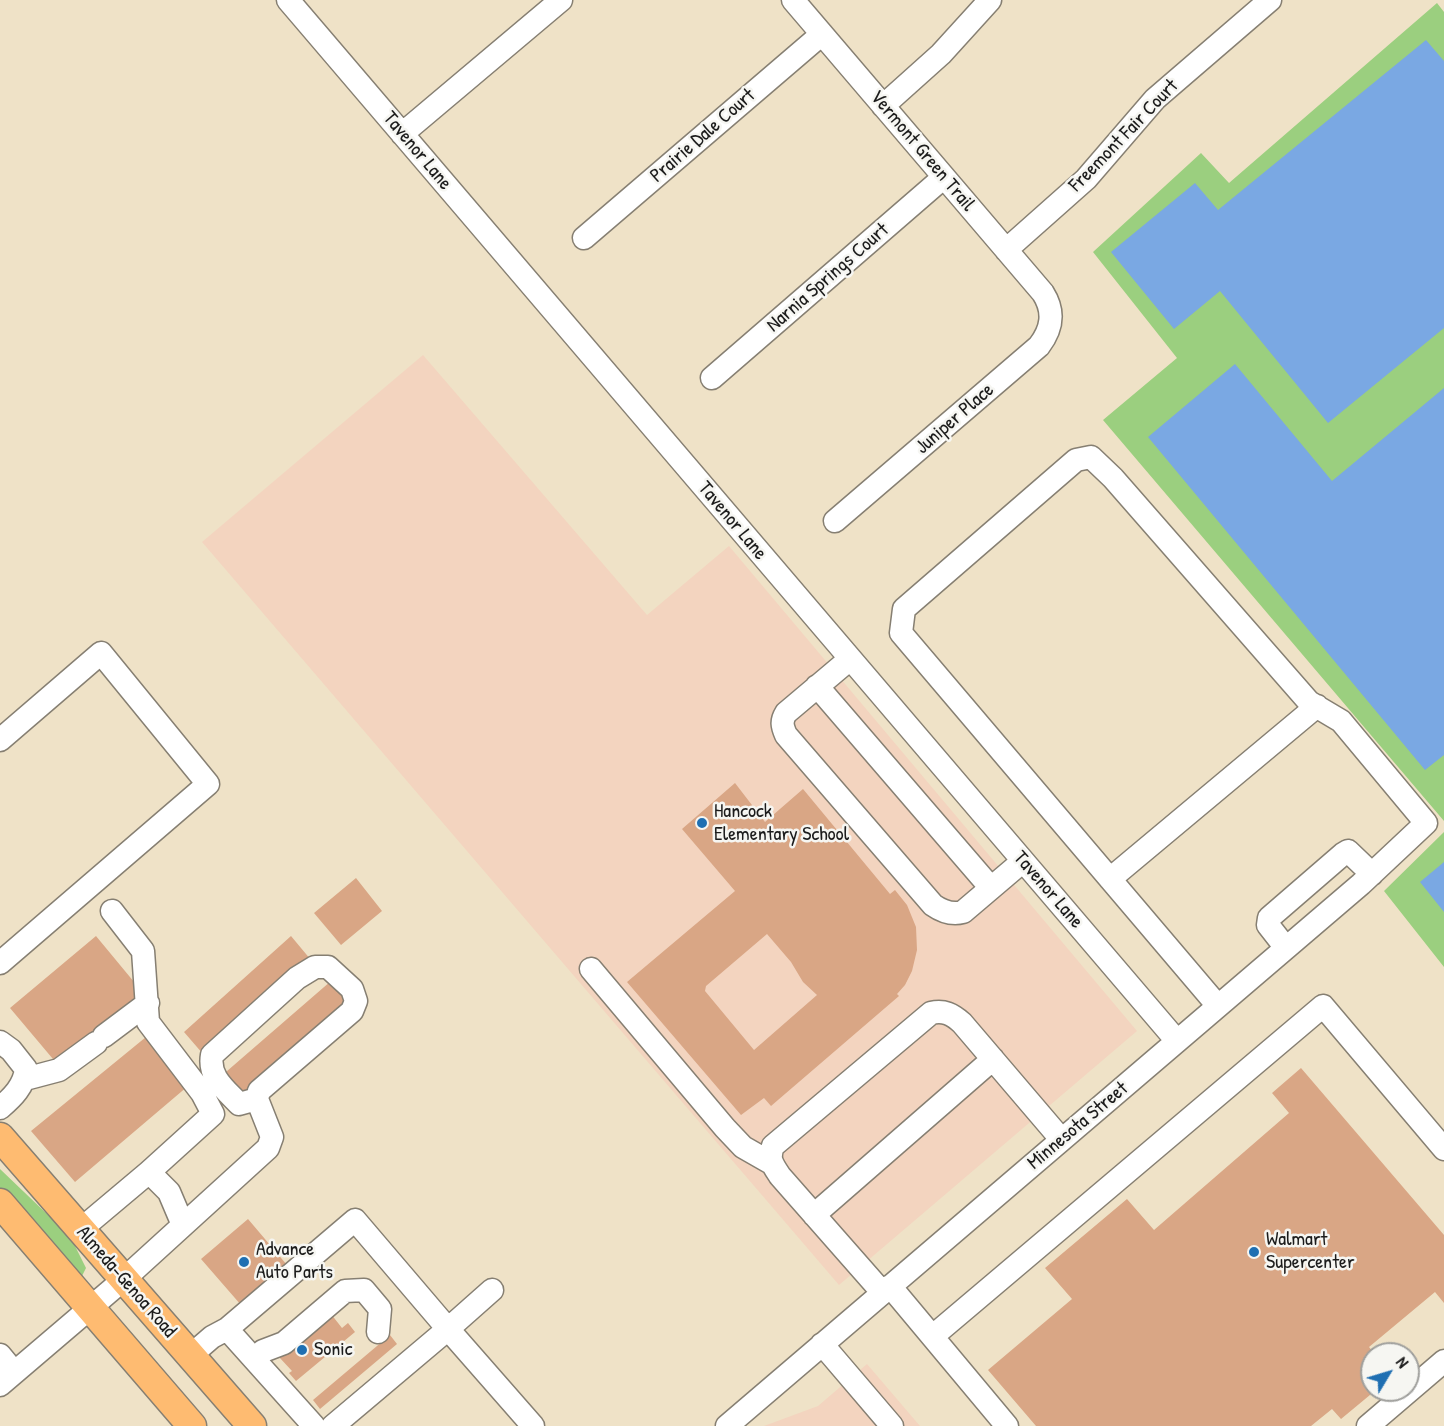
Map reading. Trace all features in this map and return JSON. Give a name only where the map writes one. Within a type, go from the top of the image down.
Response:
[{"type":"main road","name":"Almeda-Genoa Road","points":[[0,1137],[252,1426]]},
{"type":"main road","points":[[4,1216],[90,1308],[192,1426]]},
{"type":"street","name":"Tavenor Lane","points":[[288,0],[1177,1041]]},
{"type":"street","points":[[402,134],[561,0]]},
{"type":"street","name":"Vermont Green Trail","points":[[793,0],[1049,303]]},
{"type":"street","points":[[883,106],[941,54],[990,0]]},
{"type":"street","name":"Freemont Fair Court","points":[[1006,250],[1086,179],[1155,99],[1270,0]]},
{"type":"street","name":"Prairie Dale Court","points":[[584,238],[822,34]]},
{"type":"street","name":"Narnia Springs Court","points":[[712,378],[944,177]]},
{"type":"street","name":"Juniper Place","points":[[835,521],[1039,346],[1049,329],[1051,312],[1049,303]]},
{"type":"street","points":[[1110,879],[1317,706],[1309,702],[1113,478],[1091,458],[1076,460],[904,609],[901,633],[1110,879],[1218,1006]]},
{"type":"street","points":[[0,740],[101,653],[208,784],[0,963]]},
{"type":"street","points":[[850,659],[786,713],[782,719],[786,735],[933,905],[949,913],[963,912],[1023,861]]},
{"type":"street","points":[[817,686],[992,888]]},
{"type":"street","name":"Minnesota Street","points":[[727,1426],[1372,874],[1426,823],[1341,721],[1317,706]]},
{"type":"street","points":[[1286,948],[1268,925],[1269,918],[1343,854],[1348,850],[1372,874]]},
{"type":"street","points":[[80,1230],[213,1114],[202,1093],[147,1022],[148,1003],[142,951],[112,910]]},
{"type":"street","points":[[5,1370],[90,1308],[268,1148],[272,1137],[258,1099],[259,1091],[352,1011],[356,1001],[352,989],[328,967],[315,967],[297,978],[212,1055],[210,1065],[213,1077],[239,1104],[258,1099]]},
{"type":"street","points":[[591,969],[725,1128],[743,1147],[771,1163],[814,1215],[933,1336],[1007,1426]]},
{"type":"street","points":[[25,1079],[59,1070],[148,1003]]},
{"type":"street","points":[[933,1336],[1323,1006],[1444,1149]]},
{"type":"street","points":[[771,1163],[770,1155],[773,1146],[931,1013],[940,1011],[952,1014],[1061,1139]]},
{"type":"street","points":[[0,1042],[11,1050],[26,1069],[25,1079],[16,1093],[0,1108]]},
{"type":"street","points":[[814,1215],[993,1059]]},
{"type":"street","points":[[149,1172],[169,1192],[183,1225]]},
{"type":"street","points":[[190,1356],[212,1336],[227,1329],[355,1220],[530,1425]]},
{"type":"street","points":[[263,1351],[284,1343],[345,1291],[364,1290],[380,1310],[378,1332]]},
{"type":"street","points":[[333,1426],[492,1290]]},
{"type":"street","points":[[227,1329],[314,1426]]},
{"type":"street","points":[[822,1344],[892,1426]]},
{"type":"street","points":[[1368,1426],[1444,1361]]},
{"type":"shaded area","name":"Hancock Elementary School","points":[[423,355],[647,615],[729,546],[1137,1031],[839,1285],[202,542]]},
{"type":"shaded area","points":[[867,1364],[920,1426],[764,1426],[818,1406]]},
{"type":"green space","points":[[1437,3],[1444,12],[1444,821],[1103,420],[1177,358],[1093,252],[1201,153],[1229,183]]},
{"type":"green space","points":[[1444,832],[1444,967],[1384,891]]},
{"type":"green space","points":[[0,1169],[70,1236],[86,1268],[82,1276],[67,1268],[0,1189]]},
{"type":"water","points":[[1426,40],[1444,61],[1444,328],[1328,423],[1220,291],[1174,329],[1111,252],[1195,183],[1218,210]]},
{"type":"water","points":[[1235,364],[1332,481],[1444,388],[1444,755],[1425,770],[1148,437]]},
{"type":"water","points":[[1444,862],[1444,912],[1420,882]]},
{"type":"building","points":[[735,783],[765,822],[803,789],[890,894],[895,890],[907,905],[916,927],[917,950],[912,971],[897,994],[899,996],[771,1106],[764,1098],[741,1115],[627,982],[735,891],[682,829]],"holes":[[[767,934],[791,962],[803,982],[817,995],[754,1050],[705,991],[706,986]]]},
{"type":"building","points":[[356,878],[382,911],[341,945],[314,913]]},
{"type":"building","points":[[96,936],[144,994],[58,1065],[10,1008]]},
{"type":"building","points":[[291,936],[311,960],[203,1054],[184,1032]]},
{"type":"building","points":[[331,981],[352,1006],[240,1101],[219,1078]]},
{"type":"building","points":[[146,1037],[188,1086],[75,1182],[31,1131]]},
{"type":"building","name":"Walmart Supercenter","points":[[1301,1068],[1444,1235],[1444,1303],[1435,1292],[1375,1342],[1360,1342],[1362,1402],[1341,1419],[1332,1409],[1311,1426],[1036,1426],[988,1370],[1072,1299],[1045,1268],[1127,1199],[1154,1230],[1289,1113],[1272,1093]]},
{"type":"building","name":"Advance Auto Parts","points":[[248,1219],[287,1265],[241,1305],[201,1259]]},
{"type":"building","points":[[331,1314],[342,1328],[348,1323],[355,1332],[296,1381],[289,1373],[292,1371],[279,1357]]},
{"type":"building","points":[[390,1335],[397,1344],[320,1409],[313,1400]]},
{"type":"place","name":"Hancock Elementary School","points":[[702,823]]},
{"type":"place","name":"Walmart Supercenter","points":[[1254,1252]]},
{"type":"place","name":"Advance Auto Parts","points":[[244,1262]]},
{"type":"place","name":"Sonic","points":[[302,1350]]}]
